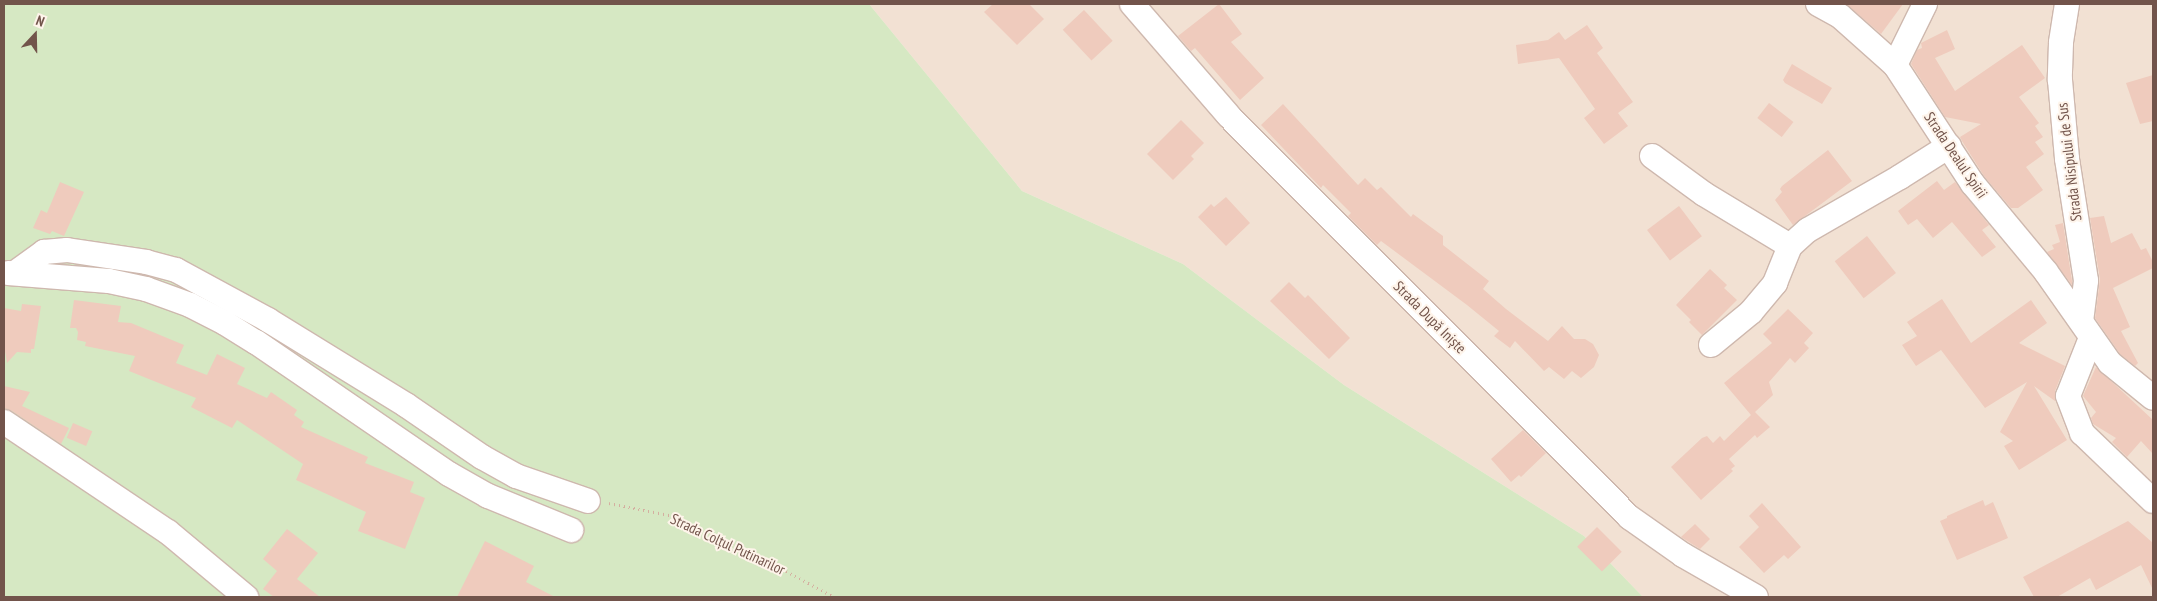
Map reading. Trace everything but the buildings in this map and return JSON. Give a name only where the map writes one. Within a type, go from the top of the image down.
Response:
[{"type":"street","name":"Strada După Iniște","points":[[1132,4],[1228,115],[1629,517],[1683,555],[1756,597]]},
{"type":"street","name":"Strada Dealul Spirii","points":[[1818,4],[1840,16],[1895,65],[1973,184],[2046,272],[2086,329]]},
{"type":"street","points":[[1895,65],[1925,4]]},
{"type":"street","points":[[1914,26],[1937,4]]},
{"type":"street","name":"Strada Nisipului de Sus","points":[[2067,4],[2061,42],[2060,80],[2068,169],[2086,281],[2086,329],[2068,396],[2082,434],[2153,501]]},
{"type":"street","points":[[1711,345],[1752,312],[1775,283],[1790,246],[1808,230],[1900,177],[1949,146]]},
{"type":"street","points":[[1652,156],[1704,194],[1790,246]]},
{"type":"street","points":[[9,273],[44,252],[84,251],[146,262],[176,270],[197,279],[268,320],[406,405],[491,462],[516,476],[588,501]]},
{"type":"street","points":[[9,273],[110,281],[146,289],[190,305],[256,342],[457,478],[488,496],[571,530]]},
{"type":"street","points":[[2086,329],[2110,363],[2153,398]]},
{"type":"street","points":[[4,422],[168,532],[246,597]]},
{"type":"path","name":"Strada Colțul Putinarilor","points":[[588,501],[674,516],[786,571],[834,597]]},
{"type":"shaded area","points":[[869,4],[2153,4],[2153,597],[1643,597],[1584,536],[1344,385],[1183,264],[1022,191]]},
{"type":"green space","points":[[4,4],[869,4],[1022,191],[1183,264],[1344,385],[1584,536],[1643,597],[4,597]]}]
